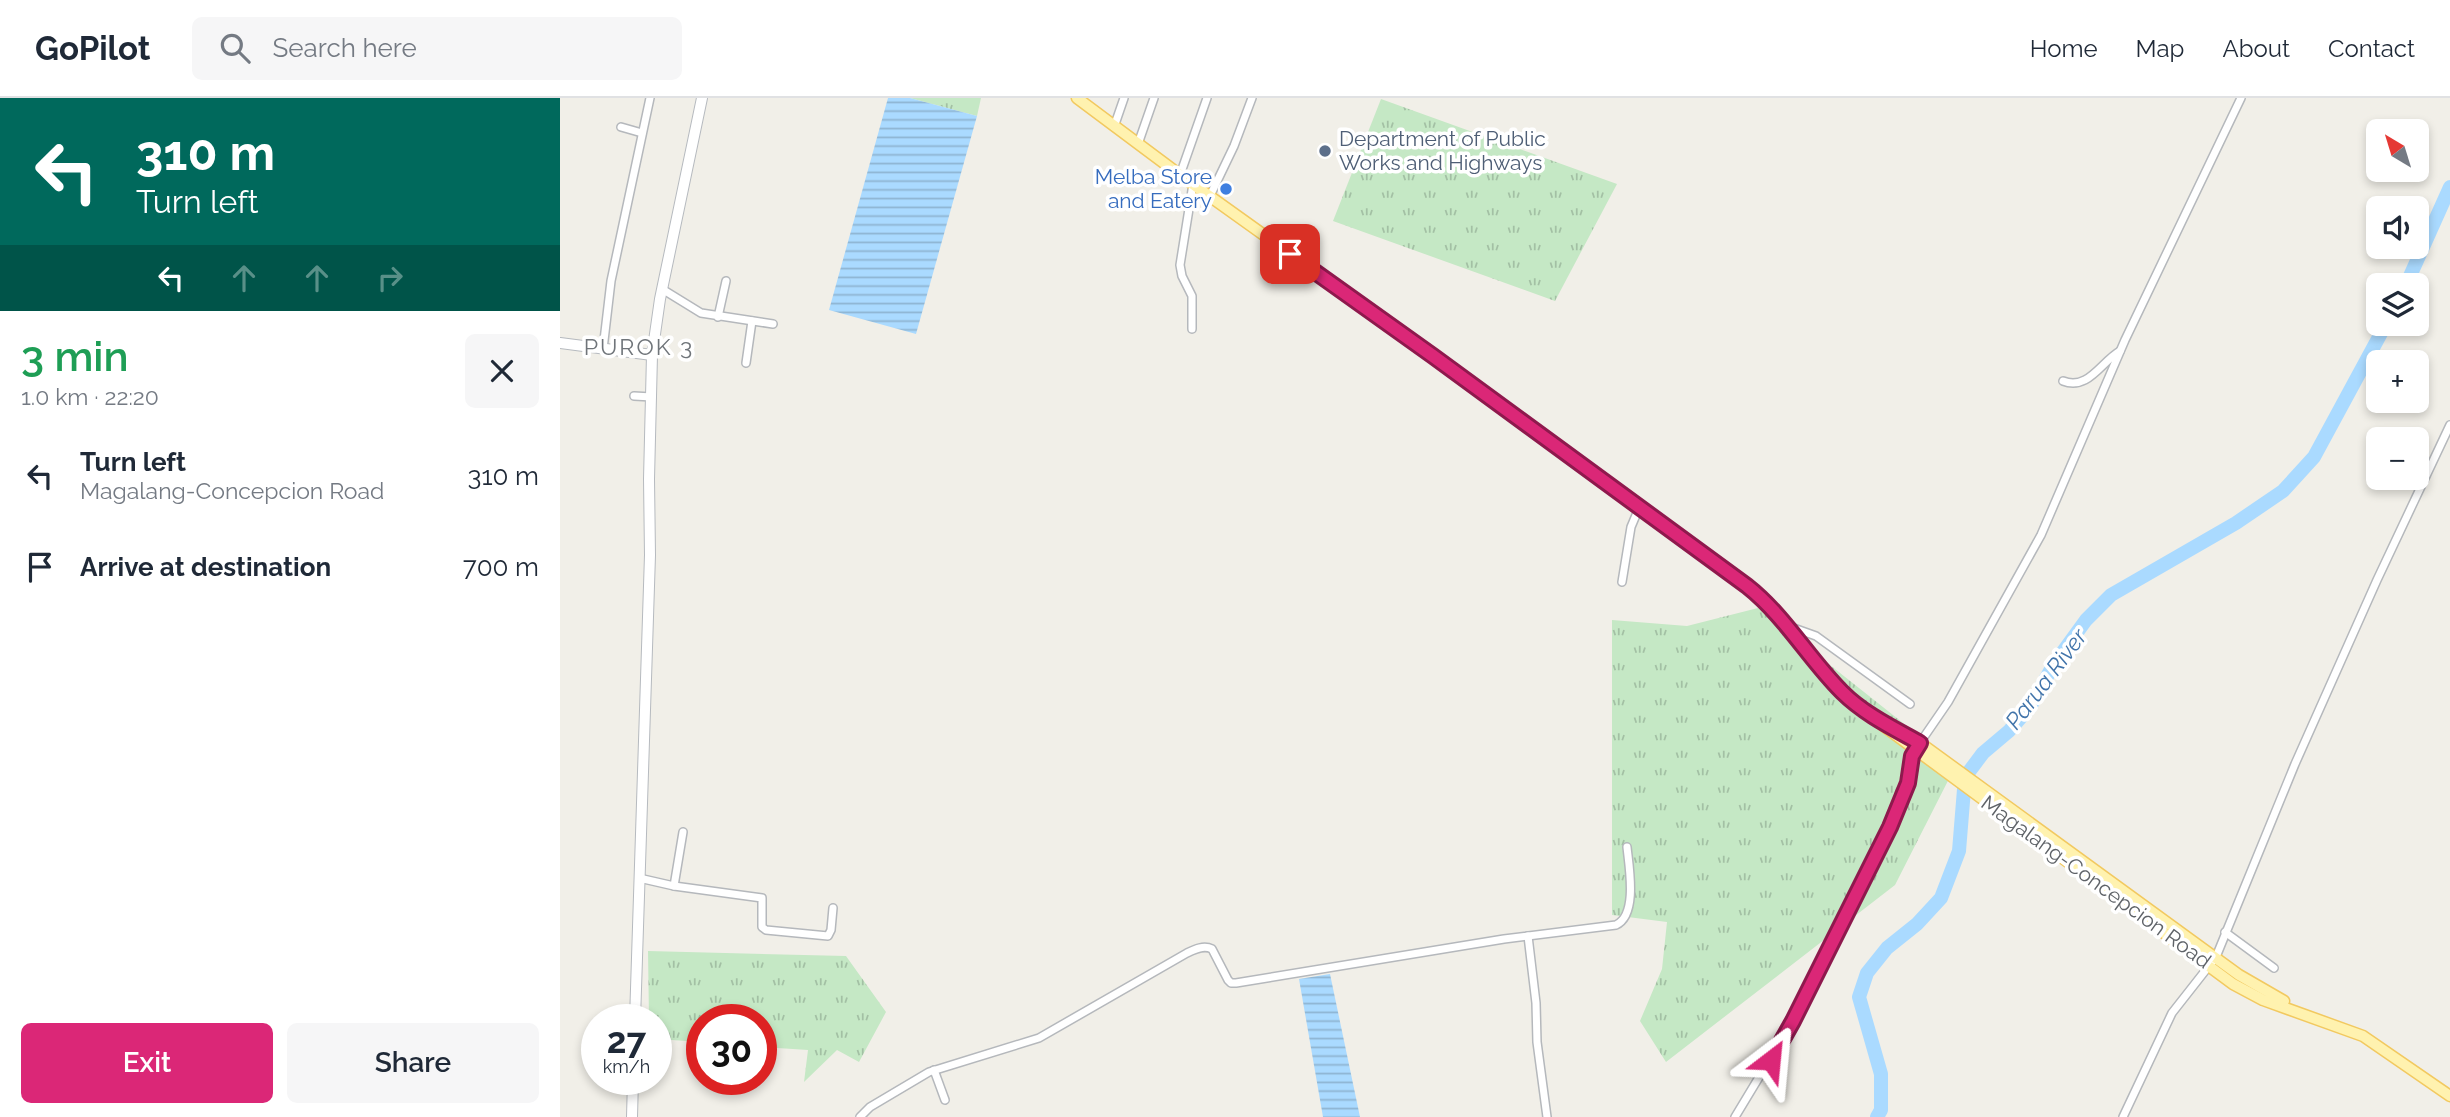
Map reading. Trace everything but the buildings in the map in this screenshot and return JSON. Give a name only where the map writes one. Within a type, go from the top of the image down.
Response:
[{"type":"main road","name":"Magalang-Concepcion Road","points":[[1077,98],[1756,594],[1788,625],[1840,690],[1866,713],[1919,747],[2210,959],[2246,992],[2339,1026],[2375,1044],[2450,1096]]},
{"type":"street","points":[[603,349],[611,281],[650,98]]},
{"type":"street","points":[[635,1004],[650,555],[652,355],[662,289],[702,98]]},
{"type":"street","points":[[1114,127],[1125,98]]},
{"type":"street","points":[[1138,144],[1154,98]]},
{"type":"street","points":[[1180,175],[1206,98]]},
{"type":"street","points":[[1210,196],[1234,146],[1252,98]]},
{"type":"street","points":[[1735,1117],[1793,1021],[1890,827],[1919,747],[1936,722],[2041,535],[2121,351],[2241,98]]},
{"type":"street","points":[[621,127],[642,133]]},
{"type":"street","points":[[1192,328],[1192,296],[1182,276],[1180,265],[1193,184]]},
{"type":"street","points":[[718,317],[726,281]]},
{"type":"street","points":[[662,289],[701,313],[773,324]]},
{"type":"street","points":[[746,363],[752,321]]},
{"type":"street","points":[[560,343],[652,355]]},
{"type":"street","points":[[2063,381],[2081,383],[2121,351]]},
{"type":"street","points":[[634,396],[652,397]]},
{"type":"street","points":[[2123,1117],[2172,1013],[2210,959],[2225,932],[2309,730],[2450,425]]},
{"type":"street","points":[[1622,582],[1631,527],[1639,508]]},
{"type":"street","points":[[1788,625],[1816,635],[1910,704]]},
{"type":"street","points":[[674,886],[683,832]]},
{"type":"street","points":[[860,1117],[870,1107],[922,1075],[1040,1038],[1199,948],[1212,949],[1228,980],[1236,984],[1528,936],[1616,925],[1628,915],[1630,901],[1627,846]]},
{"type":"street","points":[[639,878],[674,886],[762,898],[762,927],[766,930],[828,936],[833,908]]},
{"type":"street","points":[[2225,932],[2274,968]]},
{"type":"street","points":[[1528,936],[1536,1003],[1537,1042],[1547,1117]]},
{"type":"street","points":[[934,1070],[945,1100]]},
{"type":"street","points":[[632,1117],[633,1095]]},
{"type":"green space","points":[[910,98],[981,98],[977,116]]},
{"type":"green space","points":[[1381,99],[1617,184],[1555,301],[1333,221]]},
{"type":"green space","points":[[1758,608],[1956,765],[1895,885],[1666,1062],[1640,1021],[1662,969],[1667,922],[1612,915],[1612,620],[1687,626]]},
{"type":"green space","points":[[648,951],[846,956],[886,1012],[859,1062],[837,1050],[804,1082],[808,1050],[777,1048],[777,1004],[686,1004],[686,1041],[672,1040],[672,1004],[649,1004]]},
{"type":"water","points":[[888,98],[910,98],[977,116],[916,334],[829,310]]},
{"type":"water","points":[[1330,974],[1360,1117],[1323,1117],[1299,979]]},
{"type":"waterway","name":"Parua River","points":[[2411,273],[2450,187]]},
{"type":"waterway","name":"Parua River","points":[[1877,1117],[1881,1110],[1881,1074],[1859,997],[1867,973],[1887,948],[1917,924],[1941,898],[1959,851],[1965,777],[1983,753],[2009,731],[2030,707],[2054,664],[2086,620],[2111,595],[2236,523],[2283,491],[2314,457],[2380,336]]},
{"type":"place","name":"Department of Public Works and Highways","points":[[1325,151]]},
{"type":"place","name":"Melba Store and Eatery","points":[[1226,189]]},
{"type":"district","name":"PUROK 3","points":[[639,347]]},
{"type":"route","points":[[1290,254],[1747,586],[1788,625],[1829,679],[1849,699],[1866,713],[1920,743],[1912,756],[1908,783],[1899,808],[1771,1060]]}]
